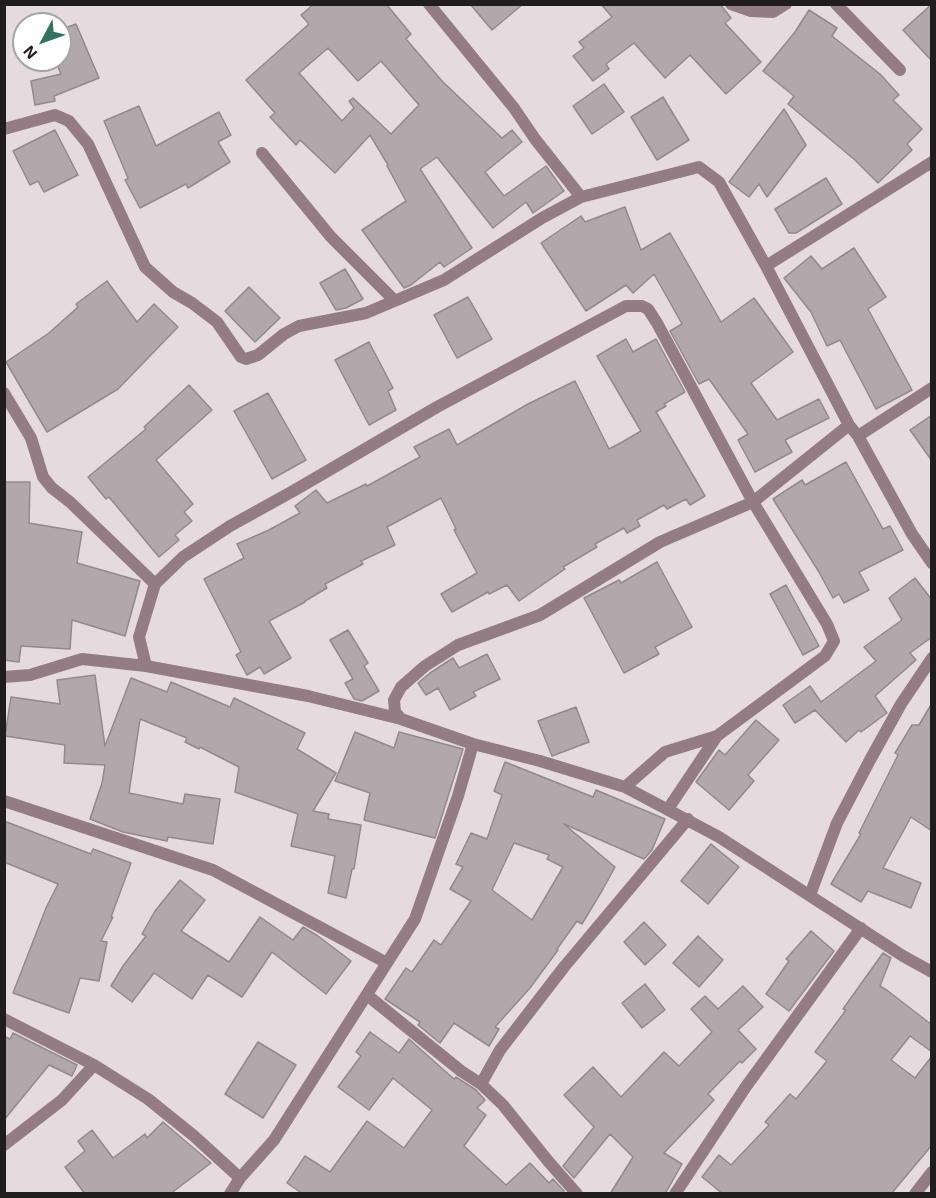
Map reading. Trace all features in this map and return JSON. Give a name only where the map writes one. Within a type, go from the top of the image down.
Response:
[{"type":"street","points":[[429,4],[514,108],[535,139],[581,197]]},
{"type":"street","points":[[731,4],[751,11],[773,12],[786,4]]},
{"type":"street","points":[[836,4],[900,70]]},
{"type":"street","points":[[4,129],[55,114],[69,121],[88,144],[145,267],[173,292],[217,322],[241,357],[246,359],[258,355],[284,334],[299,326],[366,313],[444,279],[542,218],[581,197],[699,167],[719,182],[766,266],[849,425],[858,435],[912,534],[932,563]]},
{"type":"street","points":[[262,153],[331,237],[394,300]]},
{"type":"street","points":[[766,266],[932,162]]},
{"type":"street","points":[[146,666],[139,637],[155,584],[183,557],[230,526],[437,407],[626,306],[642,306],[648,309],[753,502],[827,624],[834,641],[825,656],[717,736],[665,752],[625,787]]},
{"type":"street","points":[[858,435],[932,388]]},
{"type":"street","points":[[4,393],[31,438],[43,477],[155,584]]},
{"type":"street","points":[[400,720],[395,712],[394,700],[401,687],[425,666],[458,645],[540,615],[660,542],[753,502],[849,425]]},
{"type":"street","points":[[810,895],[837,823],[864,770],[901,704],[932,658]]},
{"type":"street","points":[[4,677],[30,675],[82,659],[146,666],[308,696],[400,720],[473,744],[540,761],[625,787],[688,819],[903,956],[932,972]]},
{"type":"street","points":[[668,809],[717,736]]},
{"type":"street","points":[[231,1194],[240,1178],[274,1140],[415,919],[458,796],[473,744]]},
{"type":"street","points":[[4,801],[213,870],[387,963]]},
{"type":"street","points":[[481,1084],[500,1050],[564,967],[688,819]]},
{"type":"street","points":[[675,1194],[745,1088],[861,928]]},
{"type":"street","points":[[367,995],[461,1071],[481,1084],[503,1105],[577,1194]]},
{"type":"street","points":[[4,1019],[94,1065],[148,1099],[194,1136],[240,1178]]},
{"type":"street","points":[[4,1145],[62,1100],[94,1065]]},
{"type":"street","points":[[915,1194],[932,1172]]},
{"type":"building","points":[[314,4],[386,4],[411,34],[406,39],[442,81],[502,138],[512,130],[522,142],[485,172],[504,196],[546,166],[564,191],[533,213],[526,202],[493,228],[437,157],[420,169],[472,248],[444,267],[440,262],[404,288],[362,230],[406,201],[370,135],[335,173],[300,140],[296,145],[270,117],[275,113],[246,80],[309,24],[301,15]],"holes":[[[328,48],[358,81],[381,61],[419,105],[391,134],[353,98],[349,101],[354,108],[342,121],[299,73]]]},
{"type":"building","points":[[470,4],[523,4],[492,30]]},
{"type":"building","points":[[601,4],[720,4],[731,18],[725,23],[761,62],[726,94],[690,55],[665,78],[634,43],[606,64],[609,69],[593,81],[573,56],[584,48],[579,42],[612,17]]},
{"type":"building","points":[[932,4],[932,61],[903,30]]},
{"type":"building","points":[[809,10],[837,28],[832,36],[880,74],[899,95],[893,100],[922,129],[907,144],[912,150],[878,183],[855,160],[788,104],[794,96],[763,71],[795,32]]},
{"type":"building","points":[[76,24],[99,78],[54,96],[55,101],[35,105],[31,81],[61,74],[60,72],[72,72],[72,26]]},
{"type":"building","points":[[604,84],[624,112],[592,134],[573,106]]},
{"type":"building","points":[[663,97],[689,140],[657,160],[631,117]]},
{"type":"building","points":[[139,106],[156,146],[219,112],[231,135],[218,142],[230,162],[188,188],[186,184],[140,208],[125,180],[128,178],[104,121]]},
{"type":"building","points":[[784,109],[806,145],[767,197],[759,184],[749,197],[729,182]]},
{"type":"building","points":[[55,130],[78,175],[44,192],[38,181],[30,185],[13,151]]},
{"type":"building","points":[[826,178],[842,204],[796,233],[789,233],[775,209]]},
{"type":"building","points":[[625,207],[641,250],[670,233],[721,322],[754,298],[793,352],[751,383],[777,420],[819,399],[829,418],[785,440],[792,452],[755,472],[738,440],[748,434],[709,379],[699,384],[670,331],[682,324],[654,274],[633,293],[626,285],[586,311],[541,243],[581,216],[585,222]]},
{"type":"building","points":[[854,248],[886,297],[868,309],[912,390],[876,409],[840,340],[827,346],[811,312],[784,278],[811,256],[822,269]]},
{"type":"building","points":[[345,269],[363,299],[346,308],[336,310],[320,283]]},
{"type":"building","points":[[107,281],[137,322],[154,304],[178,327],[118,389],[47,432],[6,362],[49,333],[78,307],[76,304]]},
{"type":"building","points":[[249,287],[280,318],[255,342],[225,311]]},
{"type":"building","points":[[468,297],[492,339],[457,358],[434,315]]},
{"type":"building","points":[[626,339],[633,352],[656,339],[685,392],[664,404],[666,406],[656,412],[705,496],[690,505],[686,499],[667,509],[664,505],[637,520],[640,526],[627,533],[624,528],[595,544],[597,547],[563,567],[565,569],[519,601],[507,585],[489,594],[488,592],[452,612],[441,594],[477,573],[454,530],[456,529],[441,498],[387,527],[395,545],[361,561],[363,564],[325,584],[327,588],[269,621],[291,658],[264,674],[260,667],[247,675],[236,655],[241,652],[204,579],[244,558],[237,544],[300,513],[295,506],[316,490],[327,503],[366,484],[367,486],[420,457],[414,447],[449,429],[457,445],[528,404],[575,381],[609,449],[641,431],[597,356]]},
{"type":"building","points":[[369,342],[393,388],[388,391],[396,410],[369,425],[335,360]]},
{"type":"building","points":[[189,385],[212,410],[156,460],[193,504],[184,512],[192,521],[175,535],[179,540],[159,557],[109,497],[106,499],[88,477],[146,429],[144,427]]},
{"type":"building","points":[[268,393],[306,460],[272,479],[234,411]]},
{"type":"building","points":[[932,415],[932,461],[910,430]]},
{"type":"building","points":[[846,462],[883,529],[890,526],[903,550],[859,572],[869,590],[844,603],[839,594],[833,598],[773,499],[802,480],[805,485]]},
{"type":"building","points":[[4,482],[30,482],[29,523],[82,532],[77,563],[140,581],[125,636],[72,620],[70,649],[21,646],[19,662],[4,660]]},
{"type":"building","points":[[657,562],[692,627],[655,647],[659,654],[624,673],[584,598],[619,580],[621,583]]},
{"type":"building","points":[[915,578],[932,600],[932,637],[910,653],[916,660],[875,696],[887,713],[861,732],[859,730],[846,742],[815,710],[795,723],[783,705],[810,686],[821,702],[876,661],[864,647],[902,620],[889,598]]},
{"type":"building","points":[[786,585],[819,646],[803,655],[770,594]]},
{"type":"building","points":[[348,630],[368,663],[364,666],[379,691],[362,701],[354,699],[345,683],[353,679],[330,640]]},
{"type":"building","points":[[487,654],[500,679],[473,692],[476,696],[450,710],[438,688],[426,695],[418,683],[453,658],[459,668]]},
{"type":"building","points":[[95,675],[105,746],[131,678],[167,692],[171,682],[230,707],[234,698],[305,733],[297,749],[336,773],[313,811],[329,814],[328,819],[361,825],[354,869],[352,869],[346,898],[328,893],[335,856],[291,846],[298,814],[235,792],[239,767],[185,742],[187,738],[140,719],[129,793],[183,804],[185,794],[220,799],[213,844],[168,837],[167,841],[123,832],[90,819],[102,783],[105,765],[64,763],[65,745],[5,736],[11,697],[60,704],[57,680]]},
{"type":"building","points":[[932,703],[932,831],[911,817],[883,868],[921,883],[911,908],[868,891],[861,902],[831,884],[861,834],[859,833],[898,755],[895,753],[912,725],[919,725]]},
{"type":"building","points":[[576,707],[589,742],[552,756],[538,721]]},
{"type":"building","points":[[756,720],[779,740],[748,775],[754,781],[729,810],[696,782],[719,750],[725,755]]},
{"type":"building","points":[[355,732],[394,748],[399,732],[463,749],[435,838],[364,820],[370,793],[335,781]]},
{"type":"building","points":[[505,762],[593,797],[596,790],[665,819],[652,850],[644,859],[564,824],[615,867],[603,889],[582,924],[577,921],[530,988],[495,1027],[499,1029],[489,1046],[454,1023],[440,1043],[418,1025],[420,1022],[385,999],[406,968],[412,972],[434,940],[441,945],[471,901],[450,889],[463,867],[456,864],[471,833],[487,839],[502,795],[494,791]],"holes":[[[514,843],[549,855],[547,859],[563,867],[532,920],[492,890]]]},
{"type":"building","points":[[4,821],[91,854],[93,849],[131,863],[111,917],[113,917],[101,941],[107,942],[99,981],[80,978],[69,1013],[13,993],[46,908],[58,884],[4,862]]},
{"type":"building","points":[[711,844],[739,867],[708,904],[681,881]]},
{"type":"building","points":[[180,880],[205,900],[181,931],[229,962],[260,917],[293,940],[303,927],[351,961],[326,994],[272,952],[242,997],[208,975],[192,999],[154,973],[132,1002],[111,986],[146,936],[142,934],[155,911]]},
{"type":"building","points":[[644,922],[666,945],[645,965],[624,942]]},
{"type":"building","points":[[811,931],[834,951],[789,1011],[766,994],[789,961],[786,959]]},
{"type":"building","points":[[698,936],[723,960],[699,987],[673,963]]},
{"type":"building","points":[[883,953],[891,958],[880,986],[932,1025],[932,1052],[910,1036],[891,1060],[915,1078],[932,1056],[932,1145],[891,1194],[723,1194],[702,1177],[719,1155],[731,1165],[769,1125],[765,1122],[790,1094],[796,1099],[827,1061],[815,1052]]},
{"type":"building","points":[[645,984],[665,1010],[642,1028],[622,1003]]},
{"type":"building","points":[[743,986],[763,1007],[738,1030],[756,1049],[742,1063],[740,1061],[708,1094],[714,1100],[664,1153],[682,1164],[665,1194],[610,1194],[633,1157],[610,1134],[574,1178],[563,1166],[594,1127],[564,1095],[593,1067],[621,1097],[664,1052],[679,1066],[712,1032],[691,1009],[705,996],[718,1009]]},
{"type":"building","points":[[370,1032],[399,1053],[409,1039],[454,1079],[456,1077],[476,1090],[485,1100],[477,1108],[486,1115],[464,1146],[506,1185],[530,1163],[549,1183],[553,1179],[564,1191],[562,1194],[303,1194],[287,1183],[305,1156],[330,1172],[367,1121],[404,1148],[432,1110],[393,1078],[369,1110],[338,1087],[361,1056],[356,1052]]},
{"type":"building","points":[[13,1033],[77,1065],[72,1076],[49,1065],[4,1120],[4,1036],[10,1039]]},
{"type":"building","points":[[258,1042],[296,1065],[263,1118],[225,1094]]},
{"type":"building","points":[[163,1122],[211,1163],[170,1194],[85,1194],[65,1167],[85,1151],[78,1141],[92,1130],[113,1158],[145,1134],[147,1138]]}]
